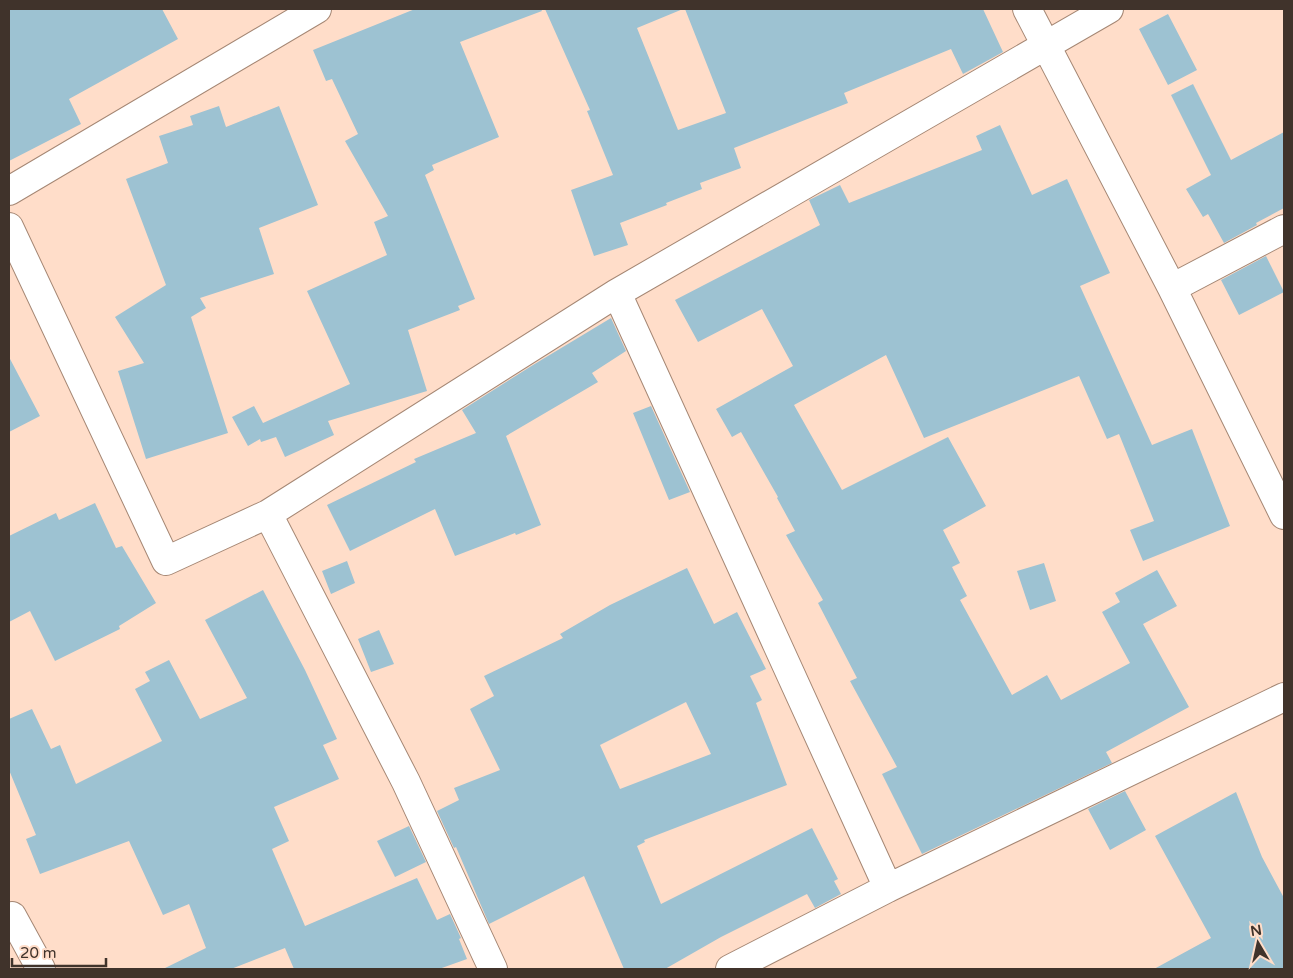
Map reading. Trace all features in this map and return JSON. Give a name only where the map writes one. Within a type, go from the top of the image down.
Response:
[{"type":"street","points":[[9,191],[316,9]]},
{"type":"street","points":[[1027,9],[1172,288],[1284,515]]},
{"type":"street","points":[[9,227],[166,561],[268,514],[617,293],[1109,9]]},
{"type":"street","points":[[1172,288],[1284,229]]},
{"type":"street","points":[[617,293],[888,888]]},
{"type":"street","points":[[268,514],[406,782],[494,969]]},
{"type":"street","points":[[730,969],[888,888],[1284,697]]},
{"type":"street","points":[[10,914],[41,969]]},
{"type":"building","points":[[9,9],[162,9],[178,39],[69,99],[81,124],[9,161]]},
{"type":"building","points":[[415,9],[541,9],[542,11],[460,42],[499,137],[432,165],[434,170],[425,175],[475,299],[458,306],[460,310],[408,330],[427,391],[328,421],[334,435],[285,457],[276,437],[261,442],[260,439],[248,446],[232,417],[254,406],[263,423],[350,384],[307,291],[387,255],[374,222],[388,216],[345,141],[358,134],[332,79],[326,81],[313,50]]},
{"type":"building","points":[[545,9],[683,9],[637,28],[678,130],[726,113],[685,9],[983,9],[1003,52],[963,74],[951,49],[844,93],[848,103],[734,148],[741,168],[700,183],[702,189],[620,223],[628,245],[594,256],[571,190],[613,175],[587,111],[590,110]]},
{"type":"building","points":[[1168,14],[1197,70],[1168,85],[1139,29]]},
{"type":"building","points":[[1193,84],[1231,160],[1284,132],[1284,208],[1224,243],[1208,214],[1203,217],[1186,189],[1211,175],[1171,95]]},
{"type":"building","points":[[219,106],[226,127],[279,106],[318,205],[259,228],[274,274],[200,298],[206,308],[191,317],[228,433],[146,459],[118,371],[144,363],[115,317],[166,285],[126,179],[168,163],[159,136],[193,125],[190,116]]},
{"type":"building","points":[[1000,125],[1032,195],[1067,179],[1110,273],[1080,286],[1152,445],[1192,429],[1230,526],[1143,561],[1130,530],[1154,521],[1119,434],[1107,439],[1079,376],[924,438],[886,355],[794,405],[842,490],[948,437],[986,506],[943,530],[960,563],[952,567],[967,596],[960,600],[1012,695],[1047,675],[1061,700],[1130,663],[1102,612],[1120,602],[1115,593],[1157,570],[1177,606],[1143,624],[1189,707],[1106,752],[1112,763],[922,854],[882,774],[897,767],[850,681],[857,678],[818,603],[823,600],[786,535],[795,531],[741,432],[732,437],[716,409],[793,366],[762,309],[698,342],[675,300],[820,225],[809,200],[840,185],[849,203],[982,150],[976,136]]},
{"type":"building","points":[[1266,256],[1284,292],[1239,315],[1221,280]]},
{"type":"building","points":[[611,318],[626,351],[592,373],[598,382],[506,436],[541,525],[455,556],[435,509],[350,551],[327,505],[416,462],[414,459],[476,433],[462,410]]},
{"type":"building","points":[[9,357],[40,416],[9,432]]},
{"type":"building","points":[[651,406],[690,492],[669,500],[633,413]]},
{"type":"building","points":[[95,503],[116,548],[122,546],[156,603],[119,626],[120,629],[55,661],[30,611],[9,622],[9,536],[56,513],[59,520]]},
{"type":"building","points":[[347,561],[355,583],[331,594],[322,571]]},
{"type":"building","points":[[1044,563],[1056,601],[1030,610],[1017,571]]},
{"type":"building","points":[[687,568],[714,624],[737,612],[766,669],[750,676],[762,700],[756,703],[787,785],[644,840],[645,842],[637,846],[661,904],[812,828],[838,879],[834,881],[841,894],[815,908],[807,894],[721,937],[665,969],[624,969],[584,876],[489,924],[456,847],[454,848],[437,811],[459,800],[454,788],[500,770],[470,709],[494,696],[484,676],[563,638],[560,634],[610,605]],"holes":[[[686,702],[711,754],[620,789],[600,745]]]},
{"type":"building","points":[[263,590],[305,670],[337,739],[323,745],[339,779],[274,807],[289,841],[272,849],[305,926],[417,878],[437,920],[450,914],[461,938],[459,939],[467,959],[439,969],[294,969],[285,948],[231,969],[163,969],[206,948],[189,904],[163,915],[129,841],[40,874],[26,839],[36,835],[9,770],[9,719],[32,709],[51,749],[60,745],[76,784],[162,741],[135,689],[150,681],[145,672],[169,660],[200,719],[247,698],[205,620]]},
{"type":"building","points":[[379,630],[394,664],[371,672],[358,639]]},
{"type":"building","points":[[1125,791],[1146,830],[1110,850],[1088,809]]},
{"type":"building","points":[[1236,792],[1262,857],[1284,898],[1284,969],[1154,969],[1211,938],[1155,836]]},
{"type":"building","points":[[409,826],[426,862],[395,877],[377,841]]}]
